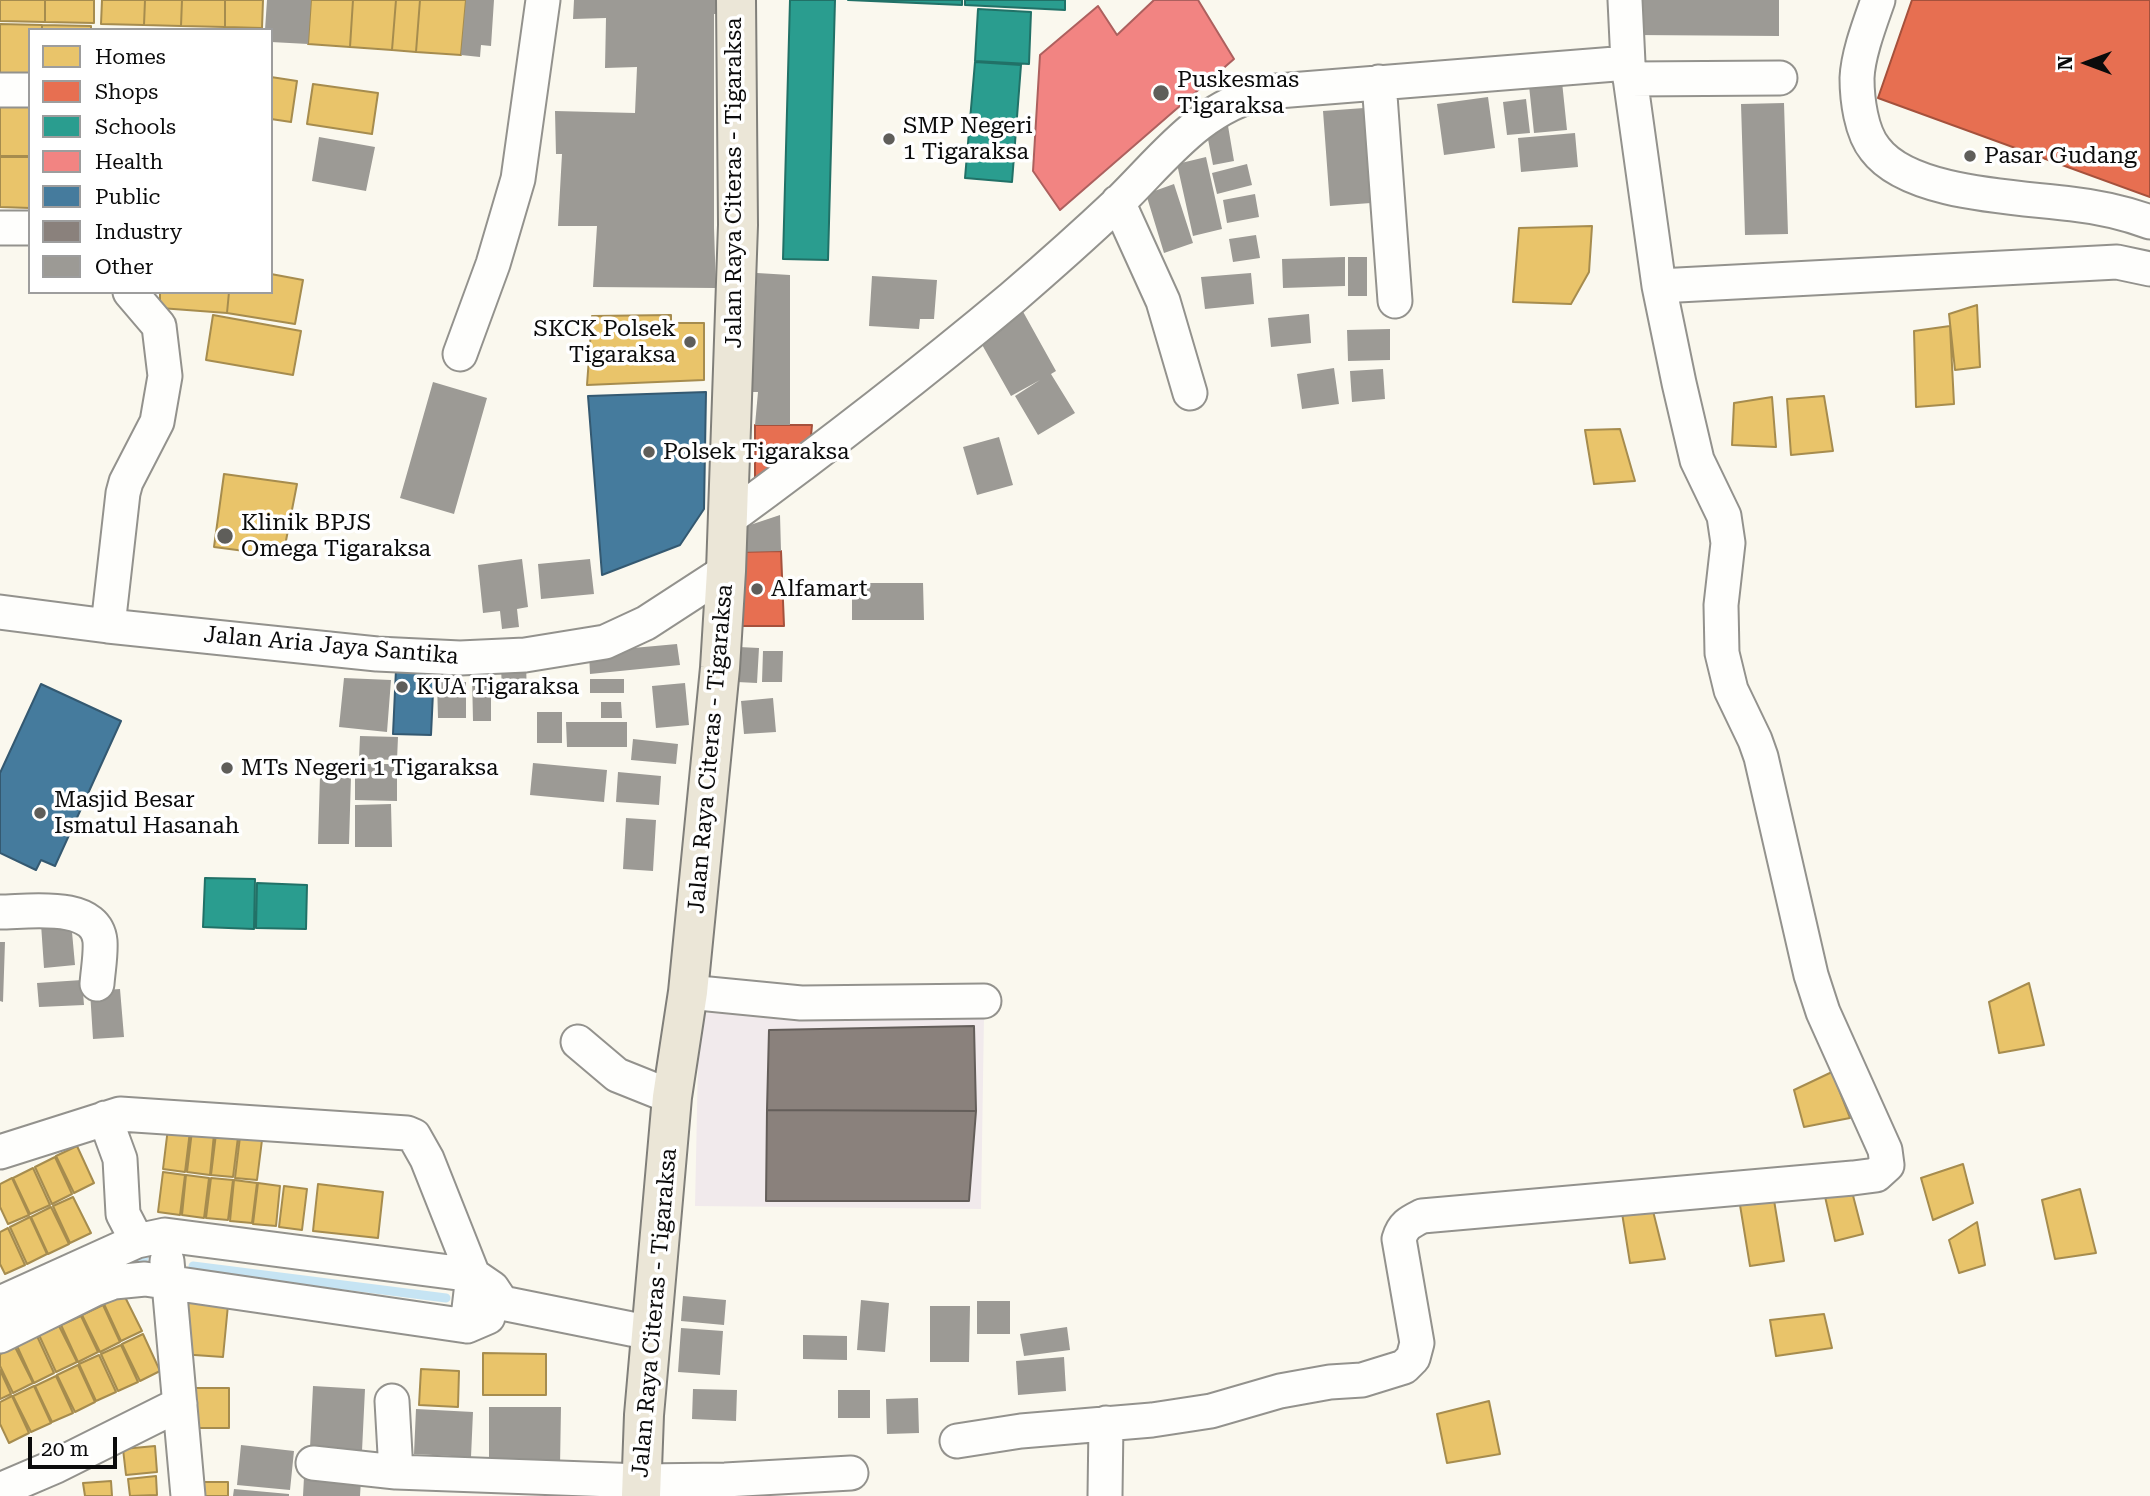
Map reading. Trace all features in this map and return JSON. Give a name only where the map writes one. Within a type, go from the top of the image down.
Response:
[{"type":"main road","name":"Jalan Raya Citeras - Tigaraksa","points":[[641,1489],[651,1333],[672,1097],[688,992],[707,820],[726,571],[738,225],[736,0]]},
{"type":"street","points":[[460,354],[493,264],[518,179],[543,0]]},
{"type":"street","points":[[957,1441],[1021,1431],[1152,1420],[1210,1411],[1279,1391],[1330,1382],[1362,1380],[1404,1367],[1413,1358],[1418,1343],[1399,1239],[1402,1229],[1409,1222],[1422,1216],[1853,1178],[1876,1175],[1887,1165],[1885,1150],[1823,1012],[1811,975],[1761,757],[1731,690],[1722,653],[1721,605],[1728,543],[1724,516],[1697,460],[1659,286],[1629,71],[1625,0]]},
{"type":"street","points":[[1878,0],[1857,75],[1859,112],[1874,149],[1895,167],[1923,181],[2004,197],[2087,206],[2124,213],[2150,222]]},
{"type":"street","points":[[727,520],[843,435],[1013,297],[1118,202],[1177,143],[1216,110],[1242,97],[1265,92],[1378,82],[1629,71],[1780,78]]},
{"type":"street","points":[[1378,82],[1395,301]]},
{"type":"street","points":[[0,90],[28,90]]},
{"type":"street","points":[[1118,202],[1163,301],[1190,393]]},
{"type":"street","points":[[0,228],[28,228]]},
{"type":"street","points":[[1659,286],[2118,262],[2150,269]]},
{"type":"street","points":[[108,626],[123,493],[126,481],[157,422],[165,376],[159,326],[132,294]]},
{"type":"street","name":"Jalan Aria Jaya Santika","points":[[0,612],[377,654],[460,658],[525,655],[605,642],[646,624],[726,571]]},
{"type":"street","points":[[0,912],[73,912],[84,918],[94,927],[100,939],[97,984]]},
{"type":"street","points":[[688,992],[801,1003],[984,1001]]},
{"type":"street","points":[[578,1042],[617,1076],[672,1097]]},
{"type":"street","points":[[0,1152],[120,1114],[407,1133],[414,1136],[427,1159],[473,1275],[467,1326]]},
{"type":"street","points":[[105,1118],[120,1159],[123,1213],[151,1238],[168,1282],[188,1496]]},
{"type":"street","points":[[0,1303],[151,1238],[473,1275],[492,1288],[502,1303],[651,1333]]},
{"type":"street","points":[[0,1336],[114,1282],[145,1279],[467,1326],[493,1314],[502,1303]]},
{"type":"street","points":[[392,1401],[396,1472]]},
{"type":"street","points":[[0,1490],[57,1481],[180,1404]]},
{"type":"street","points":[[1105,1496],[1106,1423]]},
{"type":"street","points":[[313,1463],[396,1472],[641,1489],[725,1480],[851,1473]]},
{"type":"shaded area","points":[[699,1013],[984,1016],[981,1209],[695,1206]]},
{"type":"building: Homes","points":[[0,0],[45,0],[45,22],[0,21]]},
{"type":"building: Homes","points":[[45,0],[94,0],[94,23],[45,22]]},
{"type":"building: Homes","points":[[102,0],[145,0],[144,25],[101,24]]},
{"type":"building: Homes","points":[[145,0],[182,0],[181,26],[144,25]]},
{"type":"building: Homes","points":[[182,0],[225,0],[225,27],[181,26]]},
{"type":"building: Homes","points":[[225,0],[263,0],[262,28],[225,27]]},
{"type":"building: Homes","points":[[311,0],[353,0],[350,47],[308,44]]},
{"type":"building: Homes","points":[[353,0],[396,0],[392,50],[350,47]]},
{"type":"building: Homes","points":[[396,0],[420,0],[416,52],[392,50]]},
{"type":"building: Homes","points":[[420,0],[466,0],[461,55],[416,52]]},
{"type":"building: Homes","points":[[0,24],[42,25],[42,28],[28,28],[28,75],[0,75]]},
{"type":"building: Homes","points":[[42,25],[91,26],[91,28],[42,28]]},
{"type":"building: Homes","points":[[273,77],[297,81],[291,122],[273,119]]},
{"type":"building: Homes","points":[[313,84],[378,93],[372,134],[307,124]]},
{"type":"building: Homes","points":[[0,105],[28,106],[28,156],[0,156]]},
{"type":"building: Homes","points":[[0,157],[28,157],[28,208],[0,207]]},
{"type":"building: Homes","points":[[1592,226],[1589,272],[1571,304],[1513,302],[1519,228]]},
{"type":"building: Homes","points":[[273,274],[303,280],[295,324],[227,313],[229,294],[273,294]]},
{"type":"building: Homes","points":[[160,294],[229,294],[227,313],[160,308]]},
{"type":"building: Homes","points":[[1977,305],[1980,367],[1955,370],[1949,314]]},
{"type":"building: Homes","points":[[213,315],[301,331],[293,375],[206,360]]},
{"type":"building: Homes","points":[[671,315],[671,323],[704,323],[704,380],[587,385],[592,316]]},
{"type":"building: Homes","points":[[1950,326],[1954,404],[1916,407],[1914,331]]},
{"type":"building: Homes","points":[[1824,396],[1833,451],[1791,455],[1787,399]]},
{"type":"building: Homes","points":[[1772,397],[1776,447],[1732,445],[1734,403]]},
{"type":"building: Homes","points":[[1620,429],[1635,481],[1594,484],[1585,430]]},
{"type":"building: Homes","points":[[224,474],[297,484],[283,556],[214,547]]},
{"type":"building: Homes","points":[[2029,983],[2044,1045],[1999,1053],[1989,1002]]},
{"type":"building: Homes","points":[[1832,1072],[1850,1118],[1804,1127],[1794,1090]]},
{"type":"building: Homes","points":[[168,1128],[190,1131],[185,1172],[163,1169]]},
{"type":"building: Homes","points":[[192,1131],[214,1134],[210,1175],[187,1172]]},
{"type":"building: Homes","points":[[216,1134],[238,1137],[233,1177],[211,1175]]},
{"type":"building: Homes","points":[[240,1137],[262,1140],[257,1180],[235,1178]]},
{"type":"building: Homes","points":[[77,1146],[94,1183],[74,1193],[56,1156]]},
{"type":"building: Homes","points":[[55,1157],[72,1194],[52,1204],[35,1167]]},
{"type":"building: Homes","points":[[1963,1164],[1973,1203],[1933,1220],[1921,1178]]},
{"type":"building: Homes","points":[[33,1168],[50,1205],[30,1214],[13,1178]]},
{"type":"building: Homes","points":[[163,1172],[185,1175],[180,1215],[158,1212]]},
{"type":"building: Homes","points":[[186,1175],[209,1178],[204,1218],[182,1215]]},
{"type":"building: Homes","points":[[12,1178],[29,1215],[8,1224],[0,1207],[0,1184]]},
{"type":"building: Homes","points":[[211,1178],[233,1180],[228,1220],[206,1218]]},
{"type":"building: Homes","points":[[234,1180],[257,1183],[252,1223],[230,1221]]},
{"type":"building: Homes","points":[[258,1183],[280,1186],[276,1226],[253,1224]]},
{"type":"building: Homes","points":[[318,1184],[383,1192],[378,1238],[313,1231]]},
{"type":"building: Homes","points":[[1850,1184],[1863,1234],[1835,1241],[1824,1192]]},
{"type":"building: Homes","points":[[284,1186],[307,1189],[302,1230],[279,1227]]},
{"type":"building: Homes","points":[[1772,1188],[1784,1261],[1750,1266],[1739,1199]]},
{"type":"building: Homes","points":[[2080,1189],[2096,1253],[2055,1259],[2042,1200]]},
{"type":"building: Homes","points":[[73,1197],[91,1233],[70,1243],[53,1206]]},
{"type":"building: Homes","points":[[51,1207],[69,1244],[48,1254],[31,1217]]},
{"type":"building: Homes","points":[[1652,1207],[1665,1259],[1630,1263],[1622,1213]]},
{"type":"building: Homes","points":[[30,1217],[47,1254],[27,1264],[10,1227]]},
{"type":"building: Homes","points":[[1977,1222],[1985,1265],[1959,1273],[1949,1240]]},
{"type":"building: Homes","points":[[8,1228],[25,1265],[5,1274],[0,1264],[0,1232]]},
{"type":"building: Homes","points":[[124,1295],[142,1331],[121,1341],[104,1304]]},
{"type":"building: Homes","points":[[184,1302],[228,1305],[223,1357],[180,1354]]},
{"type":"building: Homes","points":[[103,1305],[120,1342],[100,1352],[82,1315]]},
{"type":"building: Homes","points":[[1824,1314],[1832,1348],[1776,1356],[1770,1320]]},
{"type":"building: Homes","points":[[81,1316],[98,1352],[78,1362],[61,1325]]},
{"type":"building: Homes","points":[[59,1326],[77,1362],[56,1372],[39,1335]]},
{"type":"building: Homes","points":[[143,1334],[160,1371],[140,1381],[122,1344]]},
{"type":"building: Homes","points":[[37,1336],[54,1373],[34,1383],[17,1346]]},
{"type":"building: Homes","points":[[121,1345],[138,1382],[118,1391],[101,1354]]},
{"type":"building: Homes","points":[[15,1347],[33,1383],[13,1393],[0,1366],[0,1354]]},
{"type":"building: Homes","points":[[483,1353],[546,1354],[546,1395],[483,1395]]},
{"type":"building: Homes","points":[[99,1355],[116,1392],[96,1401],[79,1364]]},
{"type":"building: Homes","points":[[78,1365],[95,1402],[75,1412],[57,1375]]},
{"type":"building: Homes","points":[[421,1369],[459,1371],[458,1407],[419,1405]]},
{"type":"building: Homes","points":[[0,1370],[11,1394],[0,1399]]},
{"type":"building: Homes","points":[[56,1376],[73,1413],[52,1422],[35,1386]]},
{"type":"building: Homes","points":[[34,1386],[51,1423],[31,1432],[13,1396]]},
{"type":"building: Homes","points":[[195,1388],[229,1388],[229,1428],[195,1428]]},
{"type":"building: Homes","points":[[12,1396],[29,1433],[9,1443],[0,1424],[0,1402]]},
{"type":"building: Homes","points":[[1489,1401],[1500,1454],[1447,1463],[1437,1414]]},
{"type":"building: Homes","points":[[155,1446],[157,1472],[126,1475],[123,1449]]},
{"type":"building: Homes","points":[[156,1476],[157,1495],[130,1496],[128,1479]]},
{"type":"building: Homes","points":[[111,1481],[112,1496],[85,1496],[83,1483]]},
{"type":"building: Homes","points":[[194,1482],[228,1482],[228,1496],[194,1496]]},
{"type":"building: Shops","points":[[1912,0],[2150,0],[2150,197],[1878,98]]},
{"type":"building: Shops","points":[[755,425],[812,425],[809,458],[755,482]]},
{"type":"building: Shops","name":"Alfamart","points":[[781,551],[784,626],[729,626],[738,552]]},
{"type":"building: Schools","points":[[790,0],[835,0],[828,260],[783,259]]},
{"type":"building: Schools","points":[[848,0],[962,0],[962,5]]},
{"type":"building: Schools","points":[[965,0],[1065,0],[1065,10],[965,5]]},
{"type":"building: Schools","points":[[978,9],[1031,12],[1029,64],[975,61]]},
{"type":"building: Schools","points":[[975,62],[1021,65],[1012,182],[965,178]]},
{"type":"building: Schools","points":[[205,878],[255,879],[254,929],[203,927]]},
{"type":"building: Schools","points":[[257,883],[307,885],[306,929],[256,928]]},
{"type":"building: Health","name":"Puskesmas Tigaraksa","points":[[1154,0],[1198,0],[1234,59],[1060,210],[1033,171],[1040,55],[1098,6],[1117,35]]},
{"type":"building: Public","name":"Polsek Tigaraksa","points":[[706,392],[704,509],[680,545],[602,575],[588,396]]},
{"type":"building: Public","points":[[396,669],[434,671],[431,735],[393,734]]},
{"type":"building: Public","name":"Masjid Besar Ismatul Hasanah","points":[[41,684],[121,721],[55,866],[41,860],[36,870],[0,853],[0,773]]},
{"type":"building: Industry","points":[[974,1026],[976,1111],[767,1110],[769,1030]]},
{"type":"building: Industry","points":[[767,1110],[976,1111],[969,1201],[766,1201]]},
{"type":"building: Other","points":[[267,0],[311,0],[308,44],[273,42],[273,28],[265,28]]},
{"type":"building: Other","points":[[466,0],[494,0],[491,46],[481,45],[480,57],[461,55]]},
{"type":"building: Other","points":[[574,0],[723,0],[722,14],[714,14],[716,288],[593,287],[597,226],[558,226],[562,154],[556,154],[555,111],[635,113],[637,67],[605,68],[606,18],[573,19]]},
{"type":"building: Other","points":[[1636,0],[1779,0],[1779,36],[1635,35]]},
{"type":"building: Other","points":[[1561,72],[1567,130],[1534,133],[1528,76]]},
{"type":"building: Other","points":[[1488,97],[1495,148],[1444,155],[1437,104]]},
{"type":"building: Other","points":[[1526,99],[1530,133],[1507,135],[1503,102]]},
{"type":"building: Other","points":[[1784,103],[1788,234],[1745,235],[1741,104]]},
{"type":"building: Other","points":[[1364,108],[1371,203],[1330,206],[1323,111]]},
{"type":"building: Other","points":[[1227,120],[1234,161],[1213,165],[1205,124]]},
{"type":"building: Other","points":[[1575,133],[1578,167],[1521,172],[1518,138]]},
{"type":"building: Other","points":[[319,137],[375,147],[366,191],[312,181]]},
{"type":"building: Other","points":[[1206,157],[1222,229],[1193,236],[1177,164]]},
{"type":"building: Other","points":[[1247,164],[1252,185],[1217,194],[1212,173]]},
{"type":"building: Other","points":[[1174,184],[1193,243],[1164,253],[1146,194]]},
{"type":"building: Other","points":[[1255,194],[1259,217],[1227,223],[1223,200]]},
{"type":"building: Other","points":[[1256,235],[1260,258],[1233,262],[1229,239]]},
{"type":"building: Other","points":[[1345,257],[1345,286],[1283,288],[1282,259]]},
{"type":"building: Other","points":[[1348,257],[1367,257],[1367,296],[1348,296]]},
{"type":"building: Other","points":[[757,273],[790,275],[790,425],[755,425],[758,392],[752,392]]},
{"type":"building: Other","points":[[1251,273],[1254,304],[1205,309],[1201,277]]},
{"type":"building: Other","points":[[872,276],[937,280],[934,319],[920,319],[919,329],[869,326]]},
{"type":"building: Other","points":[[1021,308],[1056,371],[1051,374],[1075,413],[1038,435],[1015,396],[1040,380],[1011,396],[976,334]]},
{"type":"building: Other","points":[[1309,314],[1311,343],[1271,347],[1268,318]]},
{"type":"building: Other","points":[[1390,329],[1390,360],[1348,361],[1347,330]]},
{"type":"building: Other","points":[[1334,368],[1339,404],[1302,409],[1297,374]]},
{"type":"building: Other","points":[[1383,369],[1385,399],[1352,402],[1350,371]]},
{"type":"building: Other","points":[[433,382],[487,398],[454,514],[400,498]]},
{"type":"building: Other","points":[[999,437],[1013,485],[977,495],[963,447]]},
{"type":"building: Other","points":[[780,515],[781,551],[738,552],[747,526]]},
{"type":"building: Other","points":[[522,559],[528,607],[517,609],[519,627],[502,629],[500,611],[483,613],[478,565]]},
{"type":"building: Other","points":[[590,559],[594,594],[541,599],[538,564]]},
{"type":"building: Other","points":[[852,583],[923,583],[924,620],[852,620]]},
{"type":"building: Other","points":[[677,644],[680,665],[590,674],[589,652]]},
{"type":"building: Other","points":[[739,647],[759,648],[757,683],[737,682]]},
{"type":"building: Other","points":[[763,651],[783,651],[782,682],[762,682]]},
{"type":"building: Other","points":[[501,663],[526,663],[527,697],[502,697]]},
{"type":"building: Other","points":[[472,675],[491,675],[491,721],[473,721]]},
{"type":"building: Other","points":[[344,678],[391,680],[387,732],[339,727]]},
{"type":"building: Other","points":[[590,679],[624,679],[624,693],[590,693]]},
{"type":"building: Other","points":[[437,682],[466,682],[466,718],[438,718]]},
{"type":"building: Other","points":[[685,683],[689,725],[656,728],[652,686]]},
{"type":"building: Other","points":[[773,698],[776,732],[744,734],[741,701]]},
{"type":"building: Other","points":[[601,702],[621,702],[622,718],[601,718]]},
{"type":"building: Other","points":[[537,712],[562,712],[562,743],[537,743]]},
{"type":"building: Other","points":[[566,722],[627,722],[627,747],[567,747]]},
{"type":"building: Other","points":[[360,736],[398,737],[397,760],[359,759]]},
{"type":"building: Other","points":[[633,739],[678,744],[676,764],[631,760]]},
{"type":"building: Other","points":[[533,763],[607,770],[604,802],[530,795]]},
{"type":"building: Other","points":[[355,764],[397,764],[397,801],[355,800]]},
{"type":"building: Other","points":[[618,772],[661,776],[659,805],[616,802]]},
{"type":"building: Other","points":[[320,775],[351,776],[349,844],[318,844]]},
{"type":"building: Other","points":[[391,804],[392,847],[355,847],[355,805]]},
{"type":"building: Other","points":[[626,818],[656,820],[653,871],[623,869]]},
{"type":"building: Other","points":[[71,921],[75,965],[44,968],[41,924]]},
{"type":"building: Other","points":[[0,942],[5,942],[3,1002],[0,1001]]},
{"type":"building: Other","points":[[82,980],[84,1005],[39,1007],[37,983]]},
{"type":"building: Other","points":[[120,989],[124,1037],[93,1039],[90,991]]},
{"type":"building: Other","points":[[683,1296],[726,1300],[724,1325],[681,1321]]},
{"type":"building: Other","points":[[861,1300],[889,1303],[885,1352],[857,1350]]},
{"type":"building: Other","points":[[977,1301],[1010,1301],[1010,1334],[977,1334]]},
{"type":"building: Other","points":[[930,1306],[970,1306],[969,1362],[930,1362]]},
{"type":"building: Other","points":[[1067,1327],[1070,1350],[1024,1356],[1020,1334]]},
{"type":"building: Other","points":[[681,1328],[723,1331],[720,1375],[678,1372]]},
{"type":"building: Other","points":[[803,1335],[847,1336],[847,1360],[803,1359]]},
{"type":"building: Other","points":[[1064,1357],[1066,1391],[1018,1395],[1016,1361]]},
{"type":"building: Other","points":[[313,1386],[365,1389],[362,1451],[310,1448]]},
{"type":"building: Other","points":[[693,1389],[737,1390],[736,1421],[692,1419]]},
{"type":"building: Other","points":[[838,1390],[870,1390],[870,1418],[838,1418]]},
{"type":"building: Other","points":[[918,1398],[919,1433],[887,1434],[886,1399]]},
{"type":"building: Other","points":[[489,1407],[561,1407],[560,1466],[489,1466]]},
{"type":"building: Other","points":[[416,1409],[473,1412],[471,1457],[414,1454]]},
{"type":"building: Other","points":[[241,1445],[294,1451],[290,1490],[237,1485]]},
{"type":"building: Other","points":[[304,1477],[361,1480],[360,1496],[303,1496]]},
{"type":"building: Other","points":[[234,1489],[289,1494],[289,1496],[233,1496]]},
{"type":"waterway","points":[[116,1269],[144,1258]]},
{"type":"waterway","points":[[193,1266],[446,1298]]},
{"type":"place","name":"Puskesmas Tigaraksa","points":[[1161,93]]},
{"type":"place","name":"SMP Negeri 1 Tigaraksa","points":[[889,139]]},
{"type":"place","name":"Pasar Gudang","points":[[1970,156]]},
{"type":"place","name":"SKCK Polsek Tigaraksa","points":[[690,342]]},
{"type":"place","name":"Polsek Tigaraksa","points":[[649,452]]},
{"type":"place","name":"Klinik BPJS Omega Tigaraksa","points":[[225,536]]},
{"type":"place","name":"Alfamart","points":[[757,589]]},
{"type":"place","name":"KUA Tigaraksa","points":[[402,687]]},
{"type":"place","name":"MTs Negeri 1 Tigaraksa","points":[[227,768]]},
{"type":"place","name":"Masjid Besar Ismatul Hasanah","points":[[40,813]]}]
